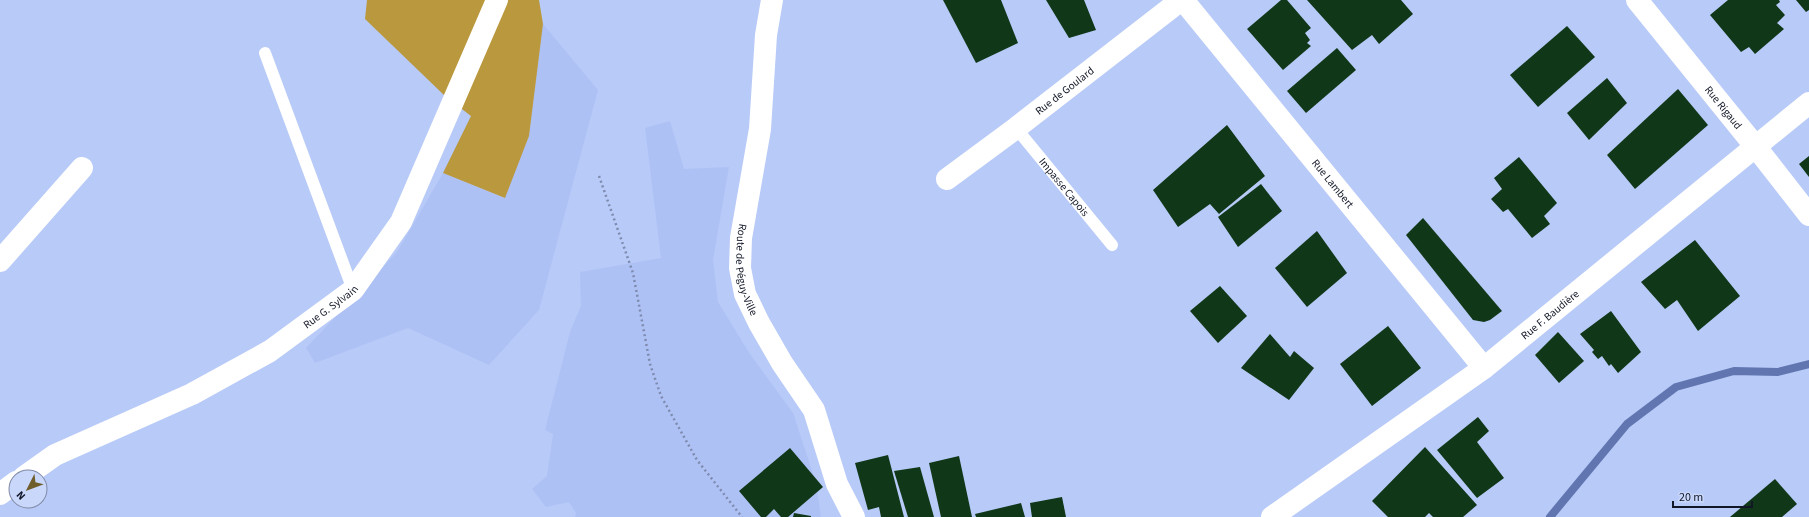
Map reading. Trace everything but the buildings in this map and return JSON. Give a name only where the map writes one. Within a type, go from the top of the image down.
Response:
[{"type":"street","name":"Rue G. Sylvain","points":[[35,469],[55,455],[192,394],[270,351],[353,290],[401,222],[497,0]]},
{"type":"street","name":"Route de Péguy-Ville","points":[[772,0],[766,35],[760,129],[741,238],[740,268],[745,294],[759,323],[782,363],[814,410],[837,484],[854,517]]},
{"type":"street","name":"Rue de Goulard","points":[[947,179],[1016,128],[1182,0]]},
{"type":"street","name":"Rue Lambert","points":[[1182,0],[1484,368]]},
{"type":"street","name":"Rue Rigaud","points":[[1637,0],[1809,215]]},
{"type":"street","name":"Rue F. Baudière","points":[[1276,514],[1484,368],[1809,103]]},
{"type":"street","points":[[0,261],[82,168]]},
{"type":"lane","points":[[265,53],[353,290]]},
{"type":"lane","name":"Impasse Capois","points":[[1016,128],[1112,245]]},
{"type":"path","points":[[599,176],[633,273],[650,364],[661,396],[697,460],[742,517]]},
{"type":"shaded area","points":[[367,0],[539,0],[543,24],[529,136],[505,198],[443,173],[471,116],[446,97],[365,19]]},
{"type":"shaded area","points":[[543,24],[598,90],[539,310],[489,365],[408,328],[315,363],[306,348],[397,252],[443,173],[504,198],[529,136]]},
{"type":"shaded area","points":[[670,121],[684,169],[729,167],[713,260],[718,302],[750,354],[793,413],[816,483],[821,517],[575,517],[576,513],[569,502],[546,507],[532,489],[547,476],[553,434],[545,430],[570,332],[581,306],[580,272],[661,258],[645,128]]},
{"type":"waterway","points":[[1550,517],[1627,424],[1676,387],[1734,371],[1778,372],[1809,364]]}]
